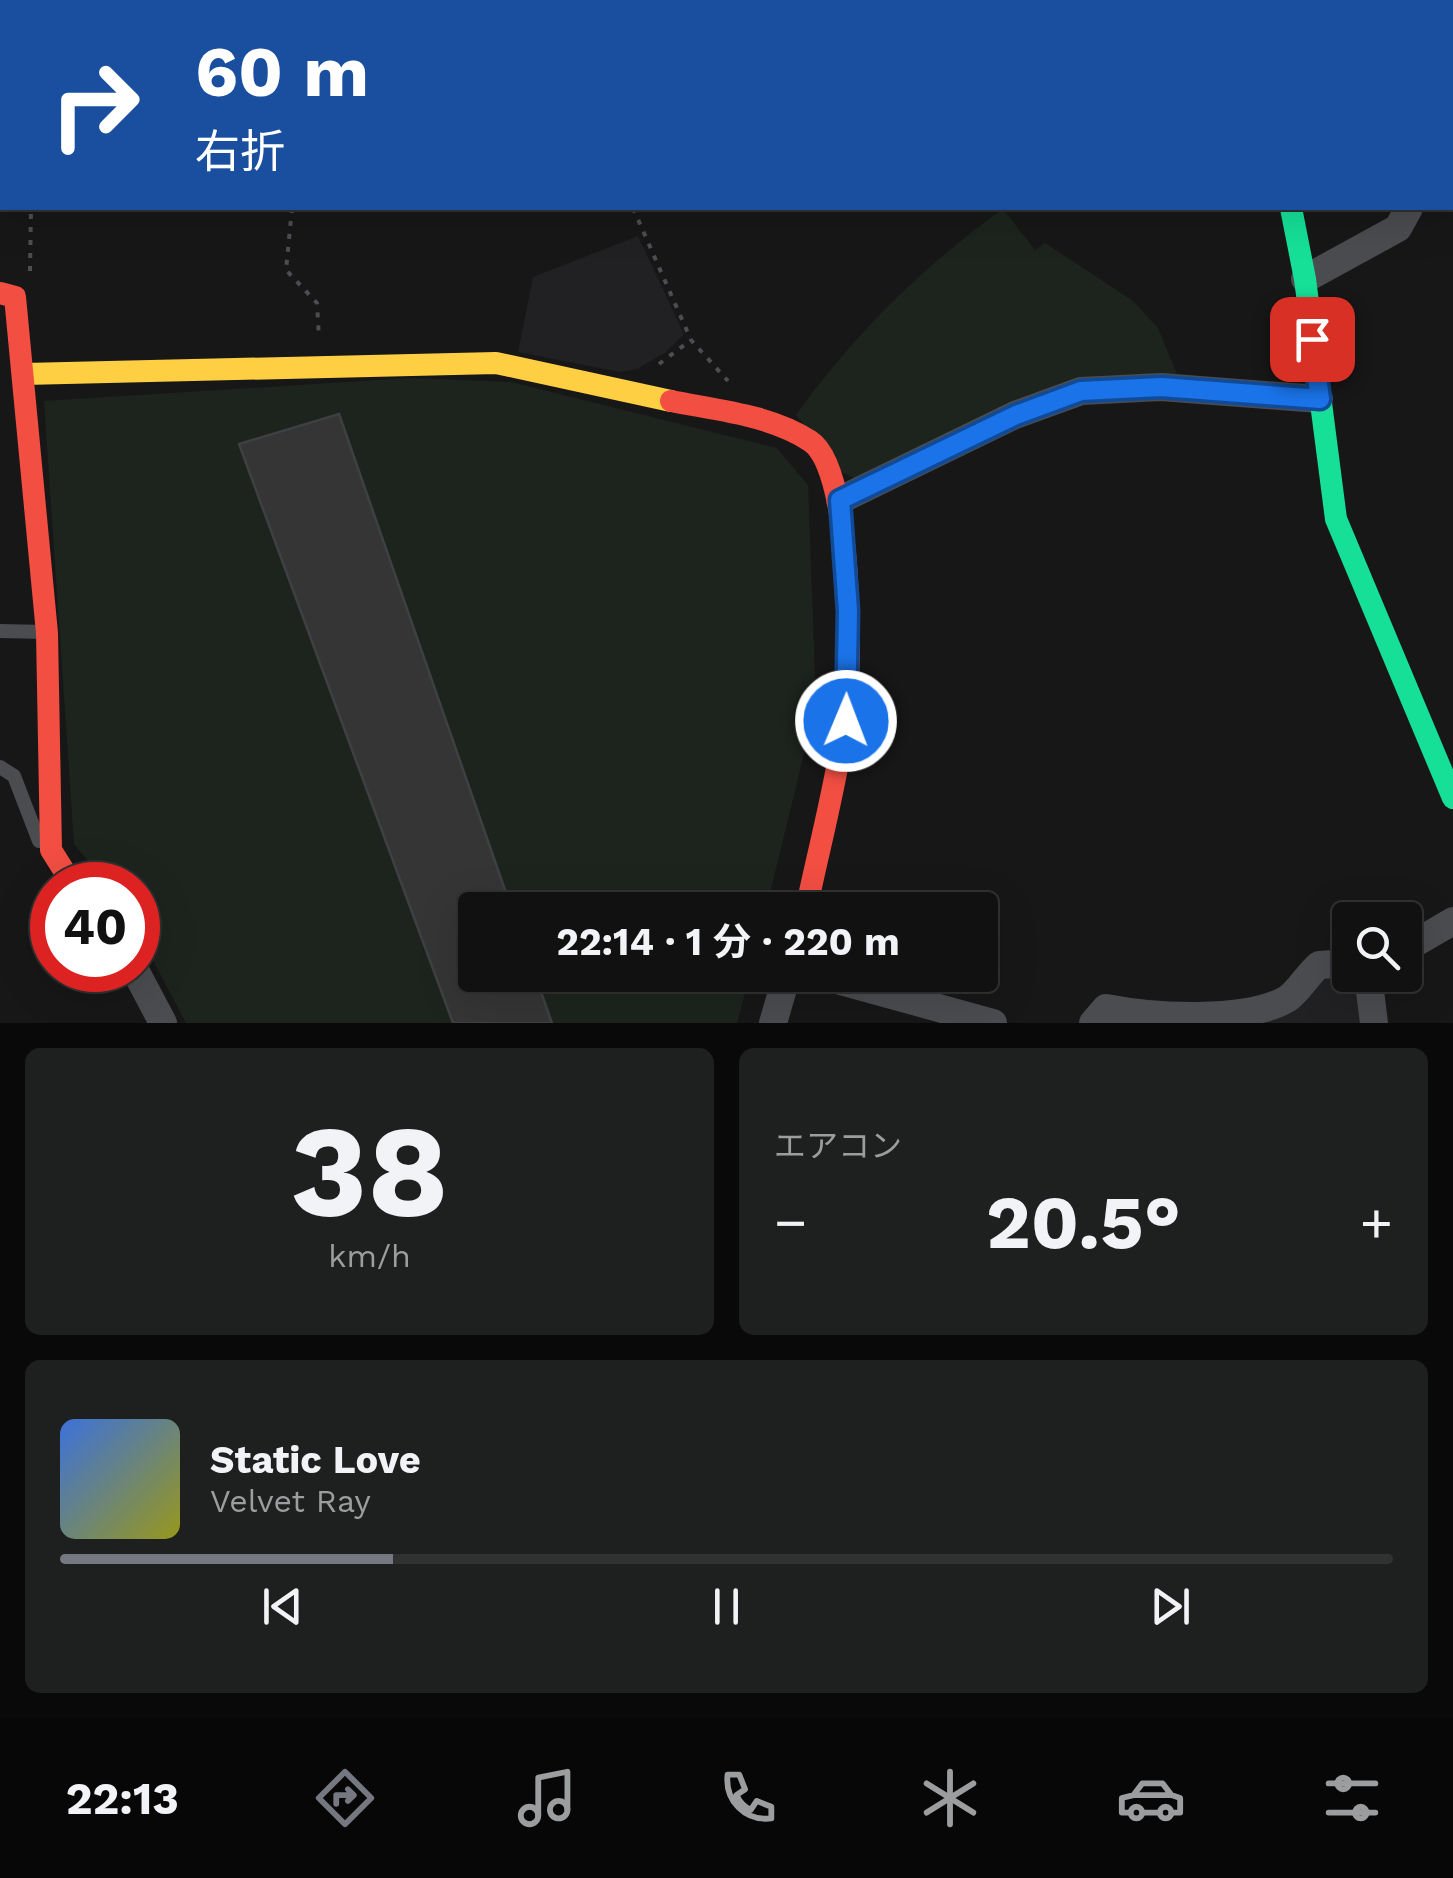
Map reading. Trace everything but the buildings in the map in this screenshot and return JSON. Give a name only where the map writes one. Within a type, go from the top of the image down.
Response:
[{"type":"street","points":[[1291,210],[1305,279],[1336,519],[1453,798]]},
{"type":"street","points":[[1305,279],[1398,228],[1408,210]]},
{"type":"street","points":[[8,295],[24,374],[47,632],[51,850],[59,862]]},
{"type":"street","points":[[24,374],[170,374],[496,364],[780,425],[811,442],[826,456],[840,500],[848,611],[846,721],[810,892]]},
{"type":"street","points":[[840,500],[1016,415],[1081,391],[1161,387],[1320,399]]},
{"type":"street","points":[[1422,940],[1453,921]]},
{"type":"street","points":[[1094,1023],[1106,1008],[1149,1016],[1248,1010],[1288,999],[1319,965],[1332,964]]},
{"type":"street","points":[[146,992],[163,1023]]},
{"type":"street","points":[[773,1023],[782,992]]},
{"type":"street","points":[[868,992],[936,1016],[993,1023]]},
{"type":"street","points":[[1370,992],[1374,1023]]},
{"type":"lane","points":[[0,631],[47,632]]},
{"type":"lane","points":[[0,767],[14,776],[39,842],[51,850]]},
{"type":"path","points":[[8,295],[31,269],[31,210]]},
{"type":"path","points":[[292,210],[286,270],[309,290],[321,320]]},
{"type":"path","points":[[633,210],[691,340]]},
{"type":"shaded area","points":[[1004,210],[1035,250],[1045,243],[1133,301],[1158,328],[1177,374],[1099,376],[1061,385],[859,480],[843,473],[796,415],[865,330],[945,254]]},
{"type":"shaded area","points":[[638,236],[684,334],[666,352],[637,369],[620,372],[518,352],[533,277]]},
{"type":"shaded area","points":[[411,378],[511,382],[777,448],[808,485],[816,704],[770,892],[458,892],[458,992],[745,992],[737,1023],[186,1023],[160,974],[160,862],[89,862],[74,844],[44,401]]},
{"type":"shaded area","points":[[1319,973],[1332,974],[1332,992],[1359,992],[1366,1023],[1101,1023],[1244,1017]]},
{"type":"traffic: fast","points":[[1291,210],[1305,279],[1336,519],[1453,798]]},
{"type":"traffic: slow","points":[[24,374],[496,363],[671,401]]},
{"type":"traffic: jam","points":[[0,293],[15,297],[47,633],[51,850],[59,862]]},
{"type":"traffic: jam","points":[[671,401],[743,415],[795,432],[810,441],[824,459],[835,490],[847,573],[847,696],[837,769],[810,892]]},
{"type":"route","points":[[846,721],[848,611],[840,500],[1016,415],[1081,391],[1161,387],[1320,399],[1312,339]]}]
